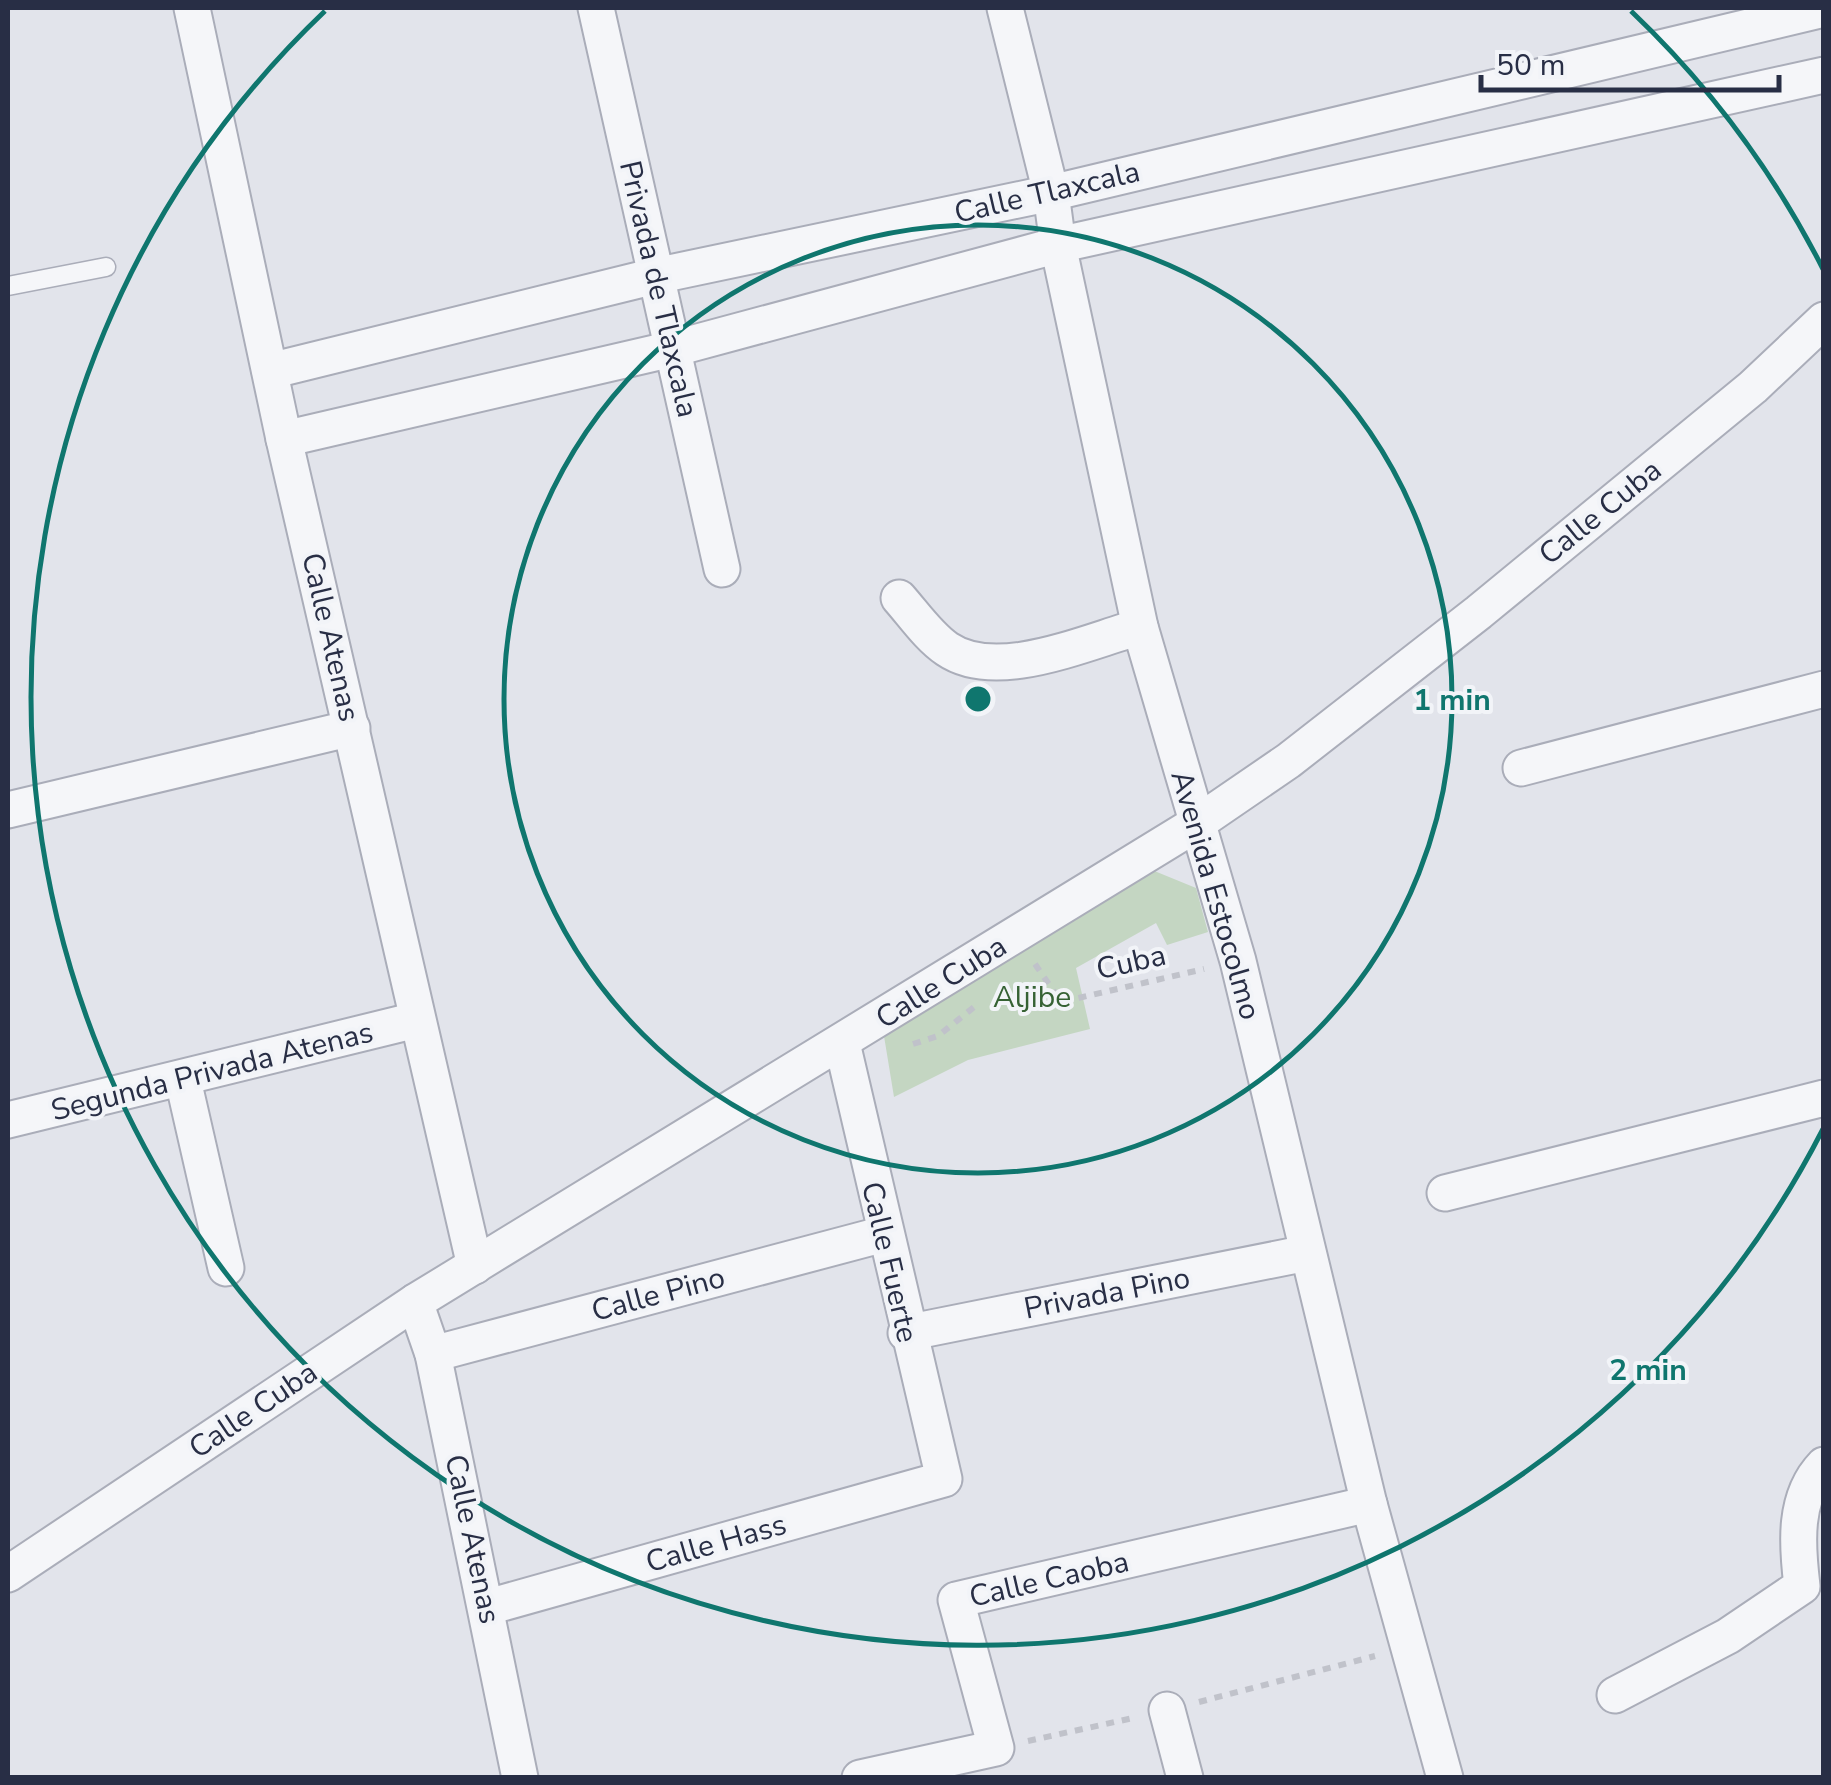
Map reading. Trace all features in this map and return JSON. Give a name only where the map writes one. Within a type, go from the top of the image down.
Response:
[{"type":"street","name":"Calle Atenas","points":[[192,8],[284,440],[475,1266]]},
{"type":"street","name":"Privada de Tlaxcala","points":[[596,8],[722,570]]},
{"type":"street","name":"Avenida Estocolmo","points":[[1005,8],[1051,193],[1058,245],[1140,627],[1238,961],[1369,1504],[1444,1778]]},
{"type":"street","name":"Calle Tlaxcala","points":[[270,371],[655,276],[1051,193],[1823,9]]},
{"type":"street","name":"Calle Tlaxcala","points":[[284,440],[672,349],[1058,245],[1824,76]]},
{"type":"street","name":"Calle Cuba","points":[[8,1574],[415,1302],[1196,824],[1288,760],[1478,612],[1752,387],[1824,320]]},
{"type":"street","points":[[899,598],[944,648],[970,662],[1000,666],[1140,627]]},
{"type":"street","points":[[1521,768],[1824,689]]},
{"type":"street","points":[[8,810],[352,728]]},
{"type":"street","name":"Segunda Privada Atenas","points":[[8,1120],[416,1020]]},
{"type":"street","name":"Calle Fuerte","points":[[842,1043],[906,1333],[944,1480]]},
{"type":"street","points":[[183,1080],[226,1268]]},
{"type":"street","points":[[1445,1193],[1824,1098]]},
{"type":"street","name":"Calle Pino","points":[[433,1354],[884,1234]]},
{"type":"street","name":"Privada Pino","points":[[906,1333],[1307,1253]]},
{"type":"street","name":"Calle Atenas","points":[[415,1302],[433,1354],[488,1607],[520,1778]]},
{"type":"street","points":[[1615,1696],[1728,1636],[1813,1578],[1797,1543],[1802,1508],[1824,1465]]},
{"type":"street","name":"Calle Hass","points":[[488,1607],[944,1480]]},
{"type":"street","name":"Calle Caoba","points":[[860,1778],[996,1748],[956,1600],[1369,1504]]},
{"type":"street","points":[[1167,1710],[1184,1778]]},
{"type":"lane","points":[[8,286],[106,268]]},
{"type":"path","name":"Cuba","points":[[1019,972],[1033,962],[1061,1002],[1238,961]]},
{"type":"path","points":[[900,1048],[938,1036],[978,1004]]},
{"type":"green space","name":"Aljibe","points":[[1152,870],[1196,888],[1208,932],[1167,945],[1156,923],[1076,968],[1090,1029],[968,1060],[894,1097],[884,1036]]}]
